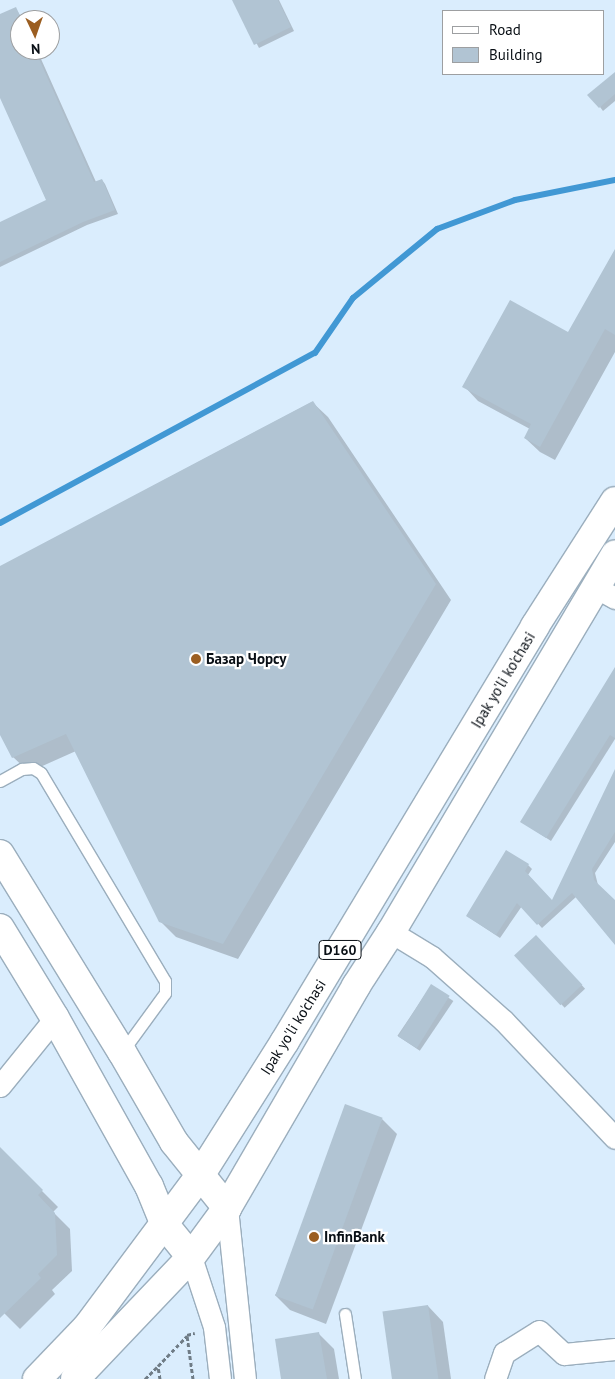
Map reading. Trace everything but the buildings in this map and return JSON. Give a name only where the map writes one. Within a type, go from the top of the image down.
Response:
[{"type":"main road","name":"Ipak yo'li ko'chasi","points":[[37,1379],[87,1327],[201,1174],[290,1033],[535,626],[615,501]]},
{"type":"main road","name":"Ipak yo'li ko'chasi","points":[[75,1379],[190,1257],[227,1208],[356,986],[605,592],[615,554]]},
{"type":"main road","points":[[0,854],[122,1052],[174,1142],[227,1208]]},
{"type":"main road","points":[[0,928],[55,1018],[149,1186],[165,1224],[190,1257]]},
{"type":"street","points":[[390,932],[432,957],[504,1021],[615,1138]]},
{"type":"street","points":[[0,1086],[55,1018]]},
{"type":"street","points":[[227,1208],[245,1379]]},
{"type":"street","points":[[190,1257],[214,1327],[220,1379]]},
{"type":"street","points":[[495,1379],[504,1353],[539,1331],[564,1354],[615,1349]]},
{"type":"lane","points":[[0,782],[22,769],[32,768],[41,773],[166,981],[165,994],[122,1052]]},
{"type":"lane","points":[[345,1314],[355,1379]]},
{"type":"path","points":[[145,1379],[188,1335]]},
{"type":"path","points":[[158,1366],[160,1379]]},
{"type":"waterway","points":[[0,523],[315,353],[353,298],[437,229],[515,200],[615,180]]},
{"type":"place","name":"Базар Чорсу","points":[[196,659]]},
{"type":"place","name":"InfinBank","points":[[314,1237]]}]
